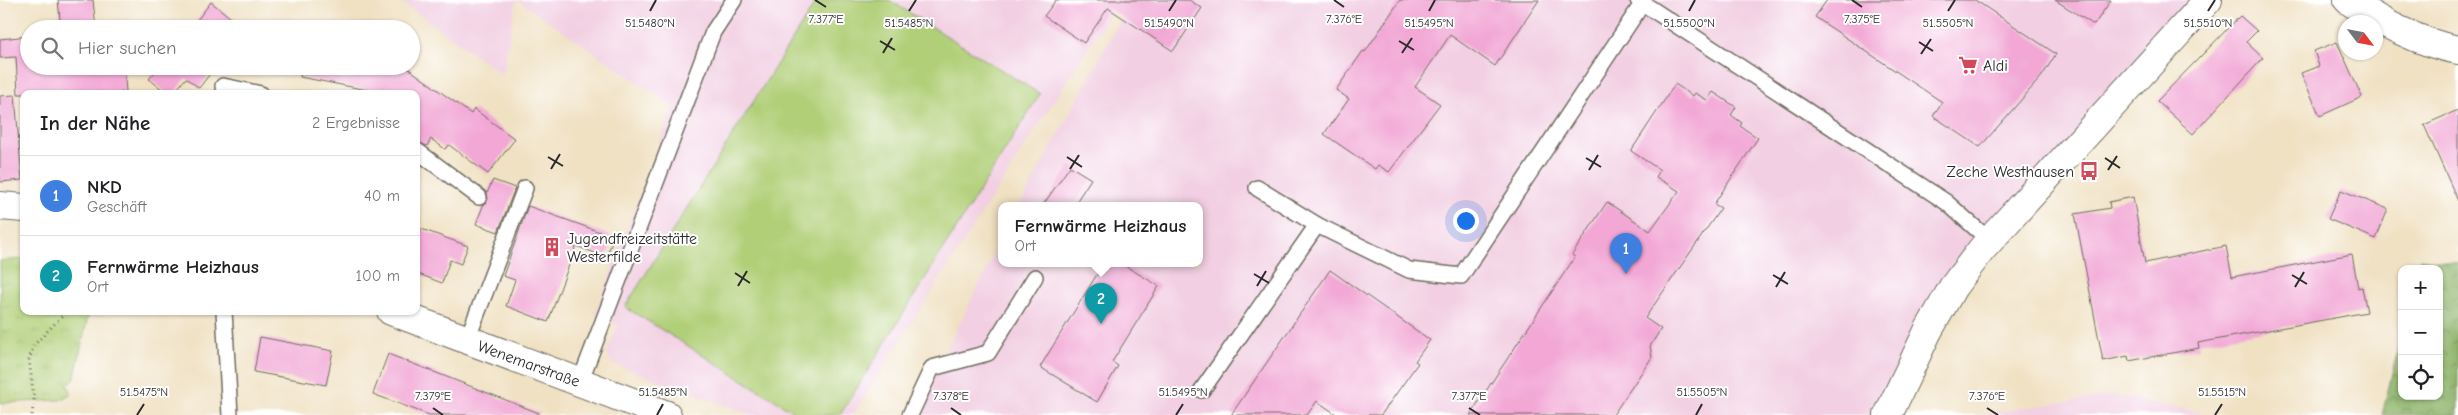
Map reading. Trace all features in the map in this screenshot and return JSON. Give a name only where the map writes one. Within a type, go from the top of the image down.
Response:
[{"type":"street","points":[[1888,415],[1928,331],[1953,287],[1989,240],[2208,0]]},
{"type":"street","points":[[2348,0],[2402,30],[2446,48],[2458,50]]},
{"type":"street","points":[[0,206],[20,208]]},
{"type":"street","name":"Wenemarstraße","points":[[401,315],[667,415]]},
{"type":"lane","points":[[580,382],[713,32],[734,0]]},
{"type":"lane","points":[[1257,188],[1317,225],[1409,270],[1461,276],[1640,2],[1946,202],[1989,240]]},
{"type":"lane","points":[[223,86],[242,90]]},
{"type":"lane","points":[[420,153],[479,197]]},
{"type":"lane","points":[[467,340],[525,188]]},
{"type":"lane","points":[[1202,390],[1317,225]]},
{"type":"lane","points":[[910,415],[932,368],[988,353],[1035,278]]},
{"type":"lane","points":[[224,315],[230,415]]},
{"type":"path","points":[[32,415],[34,400],[29,359],[34,345],[63,315]]},
{"type":"shaded area","points":[[399,0],[516,0],[503,75]]},
{"type":"shaded area","points":[[517,0],[1119,0],[853,415],[751,415],[611,363],[607,354],[618,325],[595,315],[673,106]]},
{"type":"shaded area","points":[[1133,0],[2208,0],[1989,240],[1888,415],[913,415],[998,247],[998,267],[1203,267],[1203,202],[1022,202],[1116,27]]},
{"type":"shaded area","points":[[2114,395],[2213,415],[1975,415],[2002,411]]},
{"type":"green space","points":[[817,0],[889,0],[1040,94],[840,415],[799,415],[625,307]]},
{"type":"green space","points":[[2420,258],[2458,264],[2458,415],[2382,415],[2398,349],[2398,400],[2443,400],[2443,265],[2418,265]]},
{"type":"green space","points":[[20,259],[20,315],[88,315],[74,380],[67,384],[72,393],[60,400],[0,403],[0,261]]},
{"type":"building","points":[[58,0],[93,0],[95,20],[60,20]]},
{"type":"building","points":[[1056,0],[1189,0],[1202,8],[1173,51],[1108,8],[1084,43],[1044,16]]},
{"type":"building","points":[[1400,0],[1539,0],[1495,66],[1450,35],[1415,87],[1440,104],[1389,172],[1378,165],[1375,169],[1324,134],[1349,99],[1336,90],[1363,51],[1365,52]]},
{"type":"building","name":"Aldi","points":[[1827,0],[1975,0],[2056,54],[2042,76],[1980,147],[1933,116],[1942,102],[1815,17]]},
{"type":"building","points":[[2055,0],[2111,0],[2094,25]]},
{"type":"building","points":[[211,2],[234,20],[197,20]]},
{"type":"building","points":[[2240,16],[2257,31],[2246,42],[2263,58],[2193,134],[2157,101]]},
{"type":"building","points":[[20,37],[20,75],[125,75],[126,90],[20,90],[20,94],[18,94],[16,57],[0,58],[0,39]]},
{"type":"building","points":[[2337,42],[2338,60],[2345,60],[2362,97],[2320,116],[2301,73],[2319,66],[2314,51]]},
{"type":"building","points":[[152,75],[209,75],[199,88],[186,78],[176,90],[163,90],[149,79]]},
{"type":"building","points":[[300,75],[417,75],[471,114],[474,109],[515,139],[488,174],[449,145],[445,149],[431,139],[427,146],[420,143],[420,90],[367,90],[300,77]]},
{"type":"building","points":[[1675,84],[1693,96],[1695,93],[1707,100],[1713,92],[1736,107],[1731,115],[1742,123],[1740,126],[1758,138],[1714,204],[1721,208],[1645,318],[1661,329],[1650,346],[1652,357],[1613,415],[1470,415],[1575,257],[1572,255],[1607,202],[1650,231],[1679,191],[1656,177],[1660,170],[1631,151]]},
{"type":"building","points":[[15,95],[20,180],[0,182],[0,96]]},
{"type":"building","points":[[2458,110],[2458,201],[2424,125]]},
{"type":"building","points":[[1070,166],[1091,179],[1076,202],[1045,202]]},
{"type":"building","points":[[493,180],[515,188],[498,232],[476,224],[488,199],[487,193]]},
{"type":"building","points":[[2341,190],[2388,209],[2376,239],[2328,219]]},
{"type":"building","points":[[2133,197],[2145,263],[2226,246],[2232,277],[2352,254],[2358,288],[2362,287],[2367,312],[2198,343],[2199,348],[2129,361],[2128,356],[2103,361],[2075,214],[2110,208],[2109,202]]},
{"type":"building","name":"Jugendfreizeitstätte Westerfilde","points":[[528,206],[614,237],[606,257],[576,246],[548,322],[506,306],[515,280],[503,276]]},
{"type":"building","points":[[420,228],[468,246],[461,264],[450,260],[442,283],[420,275]]},
{"type":"building","points":[[1102,267],[1127,267],[1159,286],[1112,362],[1118,366],[1097,402],[1040,367]]},
{"type":"building","points":[[1330,270],[1430,340],[1415,361],[1418,363],[1381,415],[1337,415],[1317,401],[1307,415],[1231,415]]},
{"type":"building","points":[[260,337],[333,351],[326,385],[254,372]]},
{"type":"building","points":[[388,354],[539,413],[539,415],[429,415],[373,394]]},
{"type":"place","name":"Aldi","points":[[1968,65]]},
{"type":"place","name":"Zeche Westhausen","points":[[2089,171]]},
{"type":"place","name":"Jugendfreizeitstätte Westerfilde","points":[[552,247]]},
{"type":"place","name":"NKD","points":[[1626,274]]},
{"type":"place","name":"Fernwärme Heizhaus","points":[[1101,324]]}]
